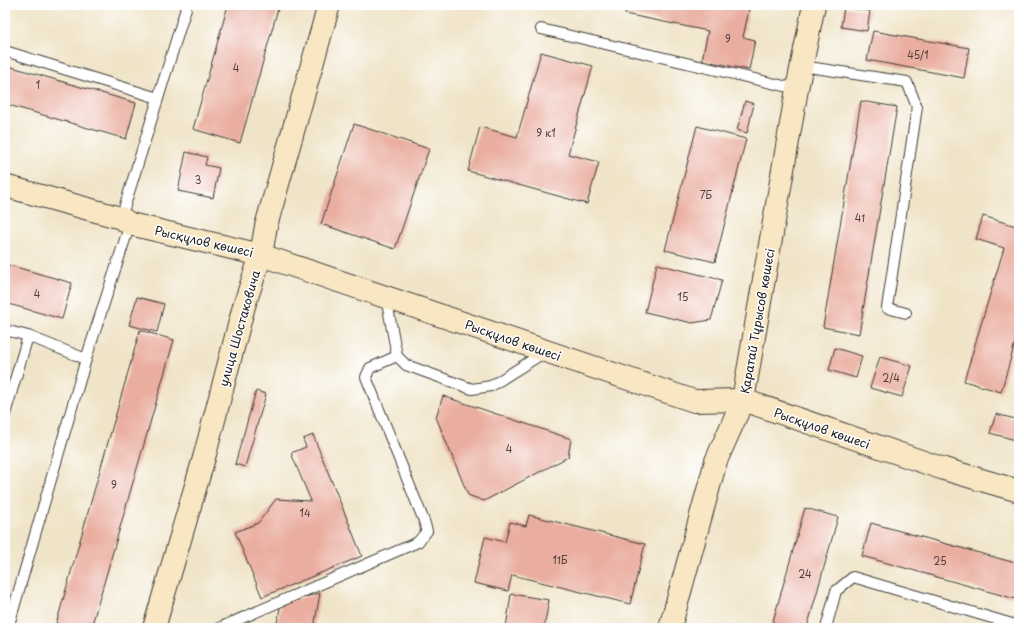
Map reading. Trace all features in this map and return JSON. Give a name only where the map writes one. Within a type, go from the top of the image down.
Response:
[{"type":"street","name":"улица Шостаковича","points":[[154,628],[204,458],[244,306],[261,254],[266,226],[330,5]]},
{"type":"street","name":"Қаратай Тұрысов көшесі","points":[[670,628],[716,461],[743,400],[797,89],[814,5]]},
{"type":"street","name":"Рысқұлов көшесі","points":[[5,186],[126,221],[261,254],[694,401],[743,400],[944,469],[1019,491]]},
{"type":"lane","points":[[8,628],[126,221],[158,98],[187,5]]},
{"type":"lane","points":[[541,29],[797,89]]},
{"type":"lane","points":[[5,51],[158,98]]},
{"type":"lane","points":[[802,66],[907,82],[917,107],[887,308],[906,314]]},
{"type":"lane","points":[[386,297],[398,356],[406,366],[472,389],[492,386],[547,351]]},
{"type":"lane","points":[[5,330],[28,336],[86,359]]},
{"type":"lane","points":[[5,414],[28,336]]},
{"type":"lane","points":[[219,628],[418,542],[427,531],[366,378],[370,368],[398,356]]},
{"type":"lane","points":[[826,628],[836,591],[852,577],[1019,626]]},
{"type":"building","points":[[228,5],[279,5],[240,143],[193,129]]},
{"type":"building","points":[[627,5],[750,5],[743,37],[755,40],[749,70],[702,60],[708,31],[625,14]]},
{"type":"building","points":[[844,7],[870,11],[867,31],[841,27]]},
{"type":"building","points":[[873,31],[969,48],[964,78],[867,60]]},
{"type":"building","points":[[541,52],[593,66],[568,154],[599,162],[587,204],[468,171],[480,127],[517,137]]},
{"type":"building","points":[[5,65],[136,103],[126,139],[5,104]]},
{"type":"building","points":[[745,101],[754,104],[747,133],[737,130]]},
{"type":"building","points":[[861,101],[897,107],[859,334],[823,327]]},
{"type":"building","points":[[354,124],[429,149],[395,249],[321,224]]},
{"type":"building","points":[[697,126],[746,139],[715,262],[665,250]]},
{"type":"building","points":[[186,152],[207,157],[205,165],[219,168],[213,198],[178,191]]},
{"type":"building","points":[[983,216],[1019,227],[1019,329],[1001,392],[964,381],[1004,248],[976,239]]},
{"type":"building","points":[[5,264],[72,283],[62,319],[5,303]]},
{"type":"building","points":[[657,264],[722,280],[711,320],[692,323],[645,312]]},
{"type":"building","points":[[137,297],[164,304],[157,332],[129,325]]},
{"type":"building","points":[[140,330],[174,340],[91,628],[55,628]]},
{"type":"building","points":[[835,348],[862,356],[856,378],[829,370]]},
{"type":"building","points":[[880,357],[912,366],[902,397],[870,388]]},
{"type":"building","points":[[256,391],[266,394],[245,467],[235,464]]},
{"type":"building","points":[[443,396],[571,439],[568,457],[484,501],[468,495],[436,417]]},
{"type":"building","points":[[996,414],[1019,420],[1019,441],[990,433]]},
{"type":"building","points":[[313,435],[362,556],[262,597],[235,532],[258,523],[276,499],[311,501],[291,453],[306,447],[303,439]]},
{"type":"building","points":[[805,508],[838,517],[807,628],[771,628]]},
{"type":"building","points":[[529,515],[645,544],[630,604],[512,575],[508,591],[474,583],[485,537],[505,542],[510,522],[526,526]]},
{"type":"building","points":[[871,523],[1019,564],[1019,600],[862,556]]},
{"type":"building","points":[[320,593],[314,628],[276,628],[281,603]]},
{"type":"building","points":[[511,594],[549,600],[544,628],[506,628]]}]
